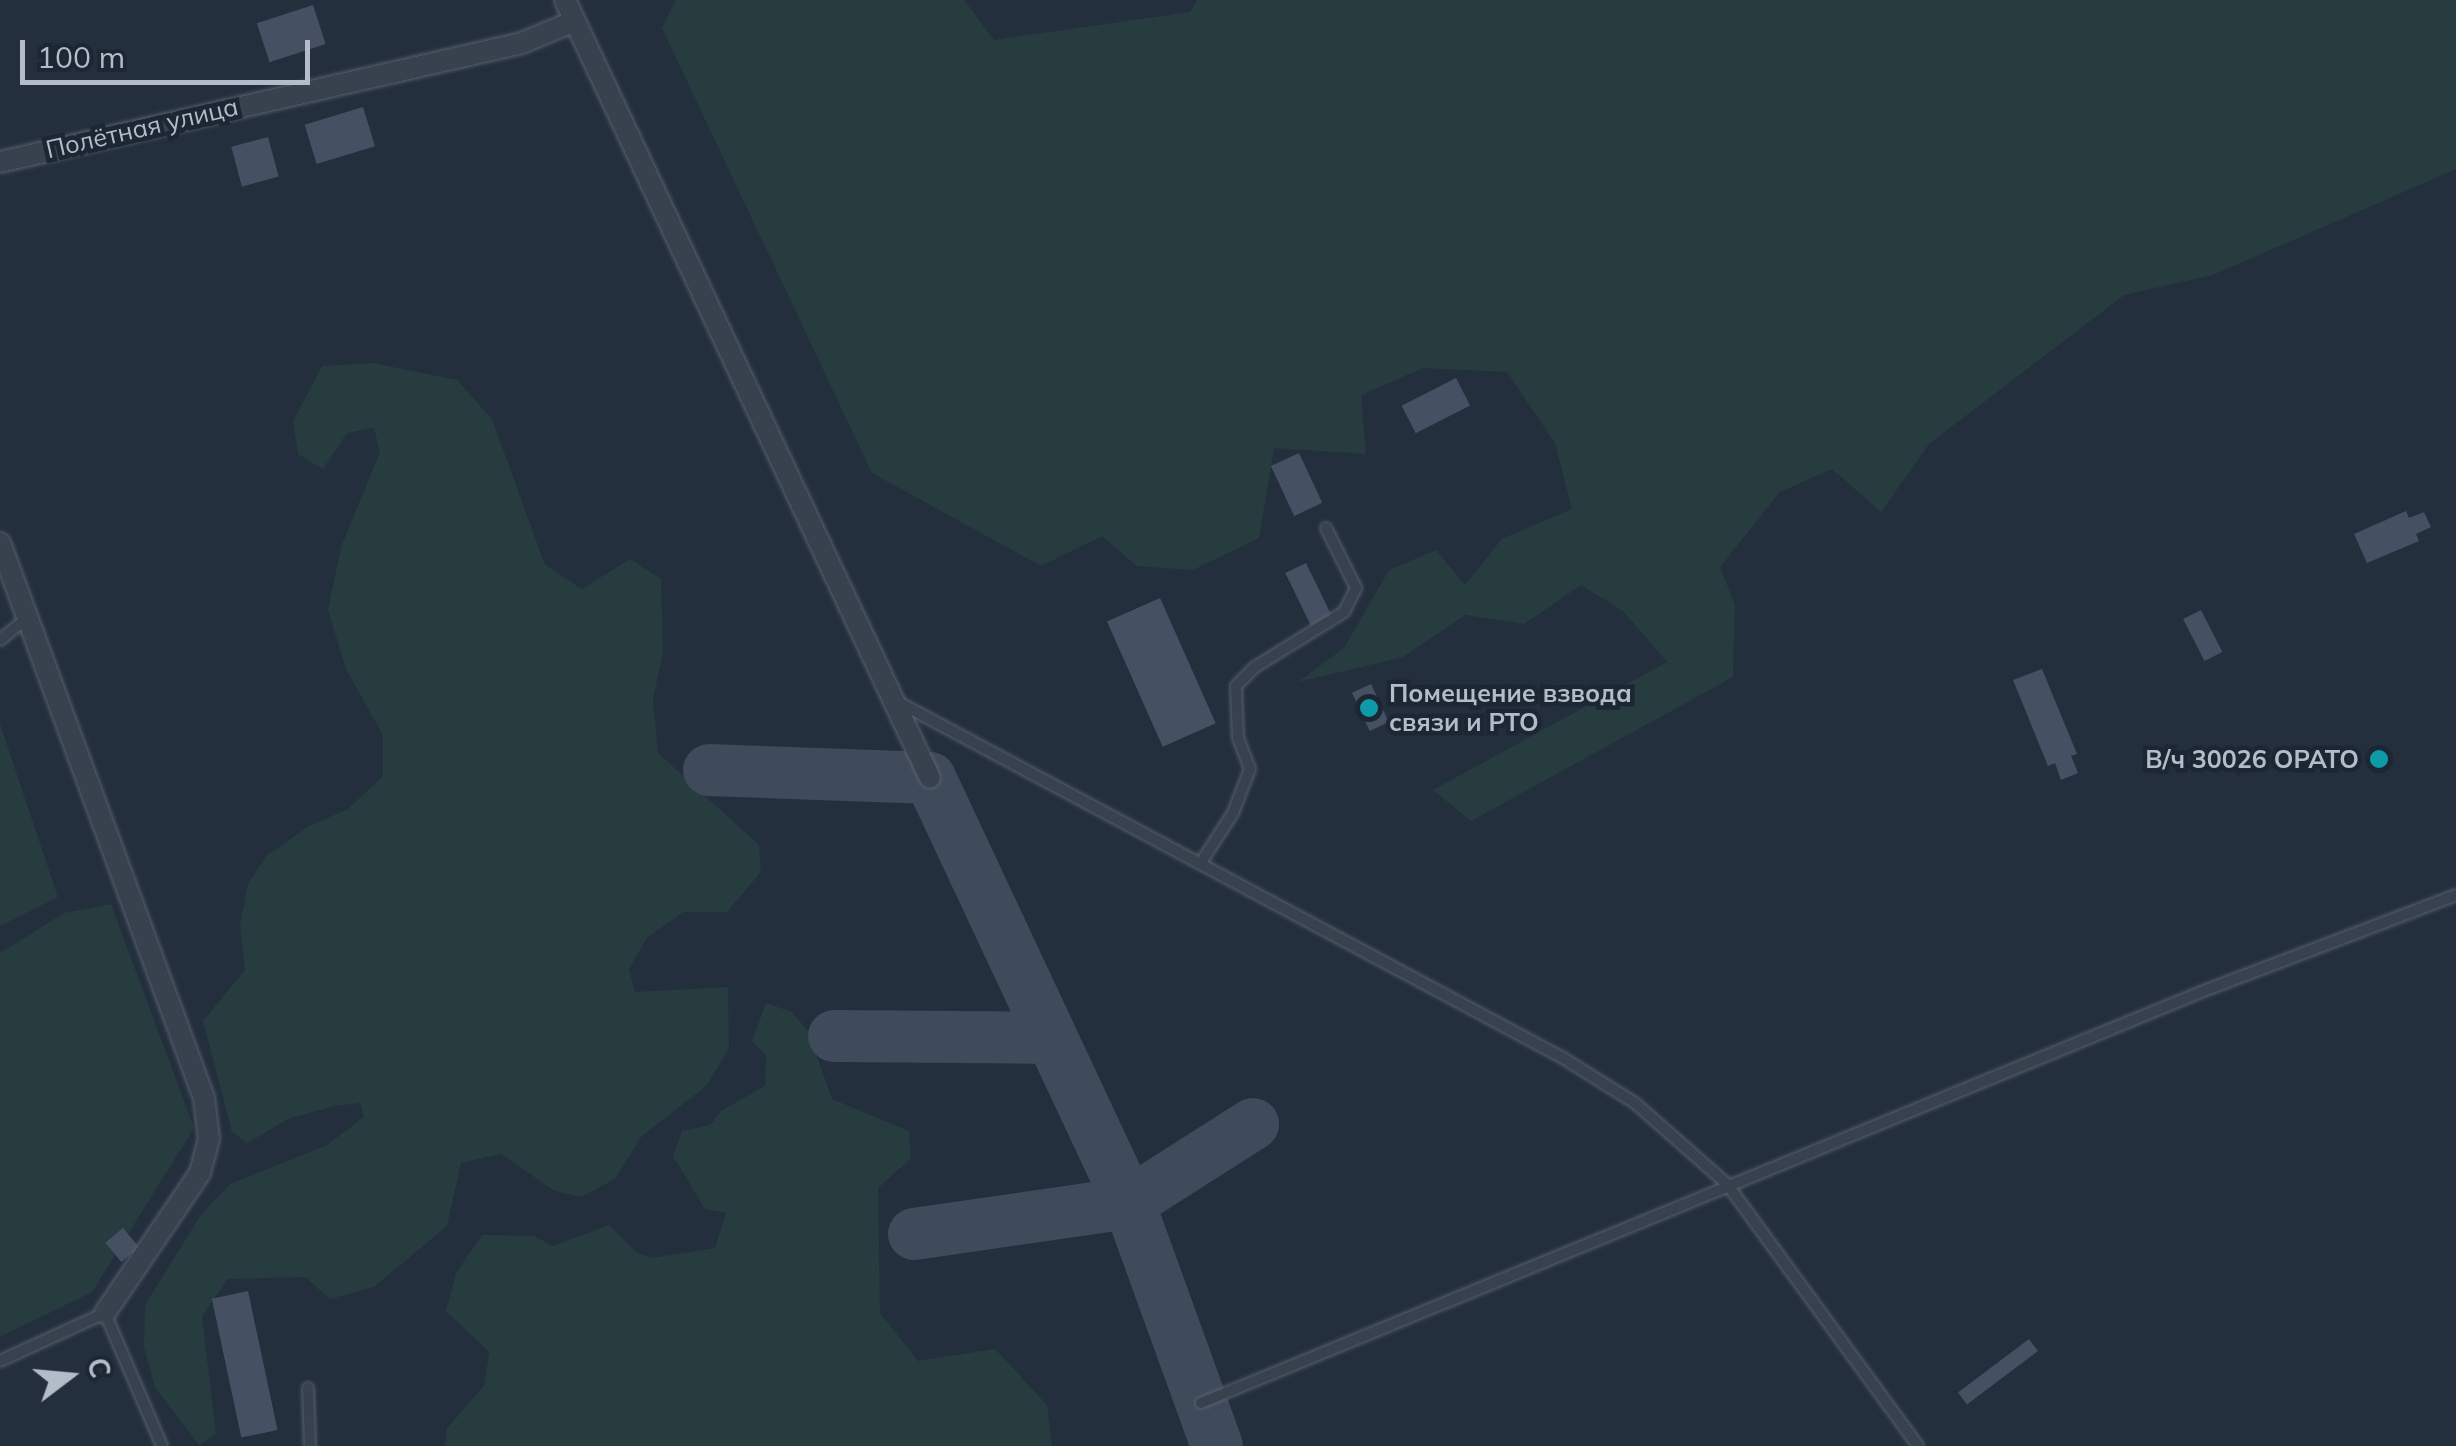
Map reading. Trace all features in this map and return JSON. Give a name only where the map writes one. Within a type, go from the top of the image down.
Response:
[{"type":"street","points":[[566,0],[930,778]]},
{"type":"street","name":"Полётная улица","points":[[0,162],[522,43],[575,21]]},
{"type":"street","points":[[0,543],[204,1098],[209,1138],[200,1174],[105,1313]]},
{"type":"lane","points":[[1200,864],[1233,813],[1250,769],[1238,738],[1236,686],[1255,667],[1344,612],[1356,588],[1326,528]]},
{"type":"lane","points":[[0,640],[29,617]]},
{"type":"lane","points":[[893,699],[1563,1058],[1635,1103],[1726,1184],[1918,1446]]},
{"type":"lane","points":[[1201,1403],[1726,1184],[2456,895]]},
{"type":"lane","points":[[0,1361],[105,1313],[162,1446]]},
{"type":"lane","points":[[308,1388],[310,1446]]},
{"type":"green space","points":[[676,0],[964,0],[994,40],[1190,12],[1197,0],[2456,0],[2456,169],[2213,275],[2124,295],[1929,444],[1881,512],[1832,469],[1780,492],[1720,567],[1735,605],[1733,677],[1471,821],[1433,790],[1667,662],[1623,611],[1581,585],[1524,624],[1465,615],[1403,657],[1298,682],[1344,648],[1389,570],[1436,550],[1465,585],[1502,539],[1572,509],[1555,443],[1507,372],[1423,368],[1361,395],[1366,454],[1274,448],[1259,538],[1193,570],[1137,566],[1102,536],[1041,566],[872,473],[662,28]]},
{"type":"green space","points":[[373,363],[457,380],[492,419],[545,565],[582,589],[630,559],[661,579],[663,653],[653,699],[658,753],[759,845],[761,872],[727,912],[683,912],[647,938],[629,969],[635,992],[728,987],[729,1049],[706,1086],[641,1137],[615,1179],[581,1197],[555,1191],[501,1154],[461,1163],[447,1226],[374,1287],[330,1299],[305,1277],[228,1279],[202,1316],[216,1434],[199,1445],[155,1387],[144,1347],[145,1305],[200,1216],[230,1184],[327,1145],[364,1117],[360,1103],[334,1106],[288,1119],[247,1143],[232,1132],[203,1021],[245,970],[240,925],[248,884],[266,856],[309,826],[348,809],[383,776],[383,735],[346,669],[328,610],[341,547],[380,452],[374,428],[347,433],[323,469],[298,454],[293,421],[322,366]]},
{"type":"green space","points":[[0,724],[58,897],[0,926]]},
{"type":"green space","points":[[111,904],[194,1128],[92,1292],[0,1337],[0,953],[64,913]]},
{"type":"green space","points":[[766,1003],[792,1012],[808,1031],[832,1099],[909,1131],[911,1158],[878,1188],[880,1313],[918,1361],[995,1349],[1047,1405],[1052,1446],[445,1446],[447,1428],[484,1386],[489,1352],[446,1311],[456,1273],[482,1235],[534,1236],[553,1246],[609,1225],[636,1252],[652,1258],[715,1248],[726,1213],[705,1209],[673,1156],[682,1131],[710,1125],[721,1111],[765,1086],[766,1055],[752,1041]]},
{"type":"building","points":[[313,5],[326,44],[270,62],[257,23]]},
{"type":"building","points":[[363,107],[375,146],[317,164],[305,125]]},
{"type":"building","points":[[268,137],[279,177],[242,186],[231,147]]},
{"type":"building","points":[[1456,378],[1470,406],[1416,433],[1402,406]]},
{"type":"building","points":[[1299,453],[1322,503],[1294,516],[1271,466]]},
{"type":"building","points":[[2406,511],[2409,518],[2424,512],[2431,527],[2416,534],[2419,541],[2367,563],[2354,534]]},
{"type":"building","points":[[1306,563],[1331,615],[1311,625],[1285,573]]},
{"type":"building","points":[[1160,598],[1216,723],[1163,747],[1107,622]]},
{"type":"building","points":[[2201,610],[2222,652],[2205,661],[2183,619]]},
{"type":"building","points":[[2042,669],[2077,754],[2071,756],[2078,773],[2061,780],[2055,763],[2048,766],[2013,680]]},
{"type":"building","points":[[1371,684],[1389,722],[1370,731],[1352,693]]},
{"type":"building","points":[[123,1228],[139,1247],[121,1262],[105,1243]]},
{"type":"building","points":[[248,1291],[278,1430],[241,1438],[212,1299]]},
{"type":"building","points":[[2029,1339],[2038,1351],[1967,1405],[1958,1393]]},
{"type":"taxiway","points":[[709,770],[930,778],[1129,1203],[1217,1446]]},
{"type":"taxiway","points":[[834,1036],[1051,1038]]},
{"type":"taxiway","points":[[914,1234],[1129,1203],[1253,1124]]},
{"type":"place","name":"Помещение взвода связи и РТО","points":[[1369,708]]},
{"type":"place","name":"В/ч 30026 ОРАТО","points":[[2379,759]]}]
